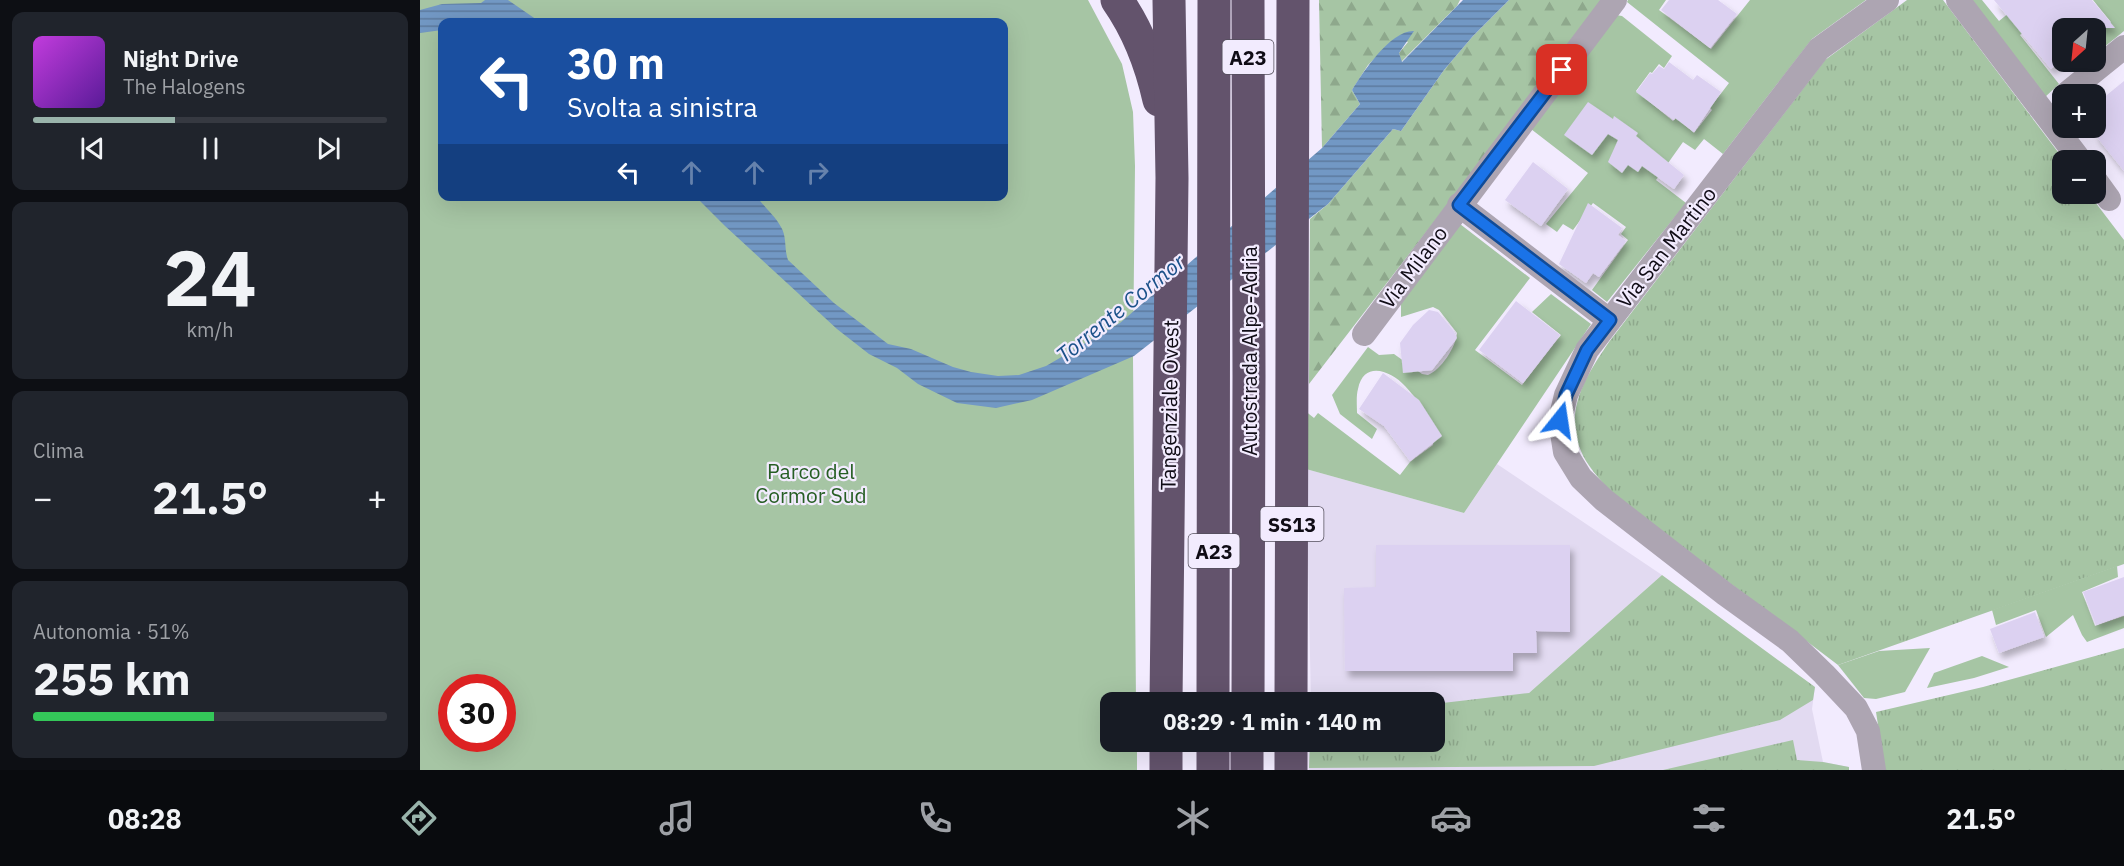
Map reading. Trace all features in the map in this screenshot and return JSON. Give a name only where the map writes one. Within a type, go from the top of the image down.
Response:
[{"type":"highway","points":[[1117,0],[1125,11],[1151,66],[1172,178]]},
{"type":"highway","name":"Tangenziale Ovest","points":[[1166,692],[1172,178],[1169,0]]},
{"type":"highway","name":"Autostrada Alpe-Adria","points":[[1213,692],[1214,0]]},
{"type":"highway","name":"Autostrada Alpe-Adria","points":[[1248,0],[1248,692]]},
{"type":"highway","name":"SS13","points":[[1292,692],[1291,90],[1293,7]]},
{"type":"highway","points":[[1166,752],[1166,770]]},
{"type":"highway","points":[[1213,752],[1213,770]]},
{"type":"highway","points":[[1247,752],[1247,770]]},
{"type":"highway","points":[[1291,752],[1291,770]]},
{"type":"street","name":"Via Milano","points":[[1364,334],[1615,0]]},
{"type":"street","name":"Via San Martino","points":[[1874,770],[1868,731],[1856,708],[1790,641],[1725,594],[1604,500],[1581,478],[1565,452],[1560,420],[1566,395],[1587,350],[1819,49],[1887,0]]},
{"type":"street","points":[[1958,0],[2072,150]]},
{"type":"street","points":[[2078,84],[2124,47]]},
{"type":"street","points":[[2044,113],[2052,106]]},
{"type":"street","points":[[1459,205],[1610,320]]},
{"type":"shaded area","points":[[1497,464],[1662,575],[1529,693],[1815,687],[1812,709],[1823,762],[1849,767],[1849,770],[1309,770],[1310,752],[1445,752],[1445,692],[1311,692],[1306,469],[1464,513]]},
{"type":"green space","name":"Parco del Cormor Sud","points":[[420,0],[1088,0],[1122,64],[1133,112],[1136,692],[1100,692],[1100,752],[1137,752],[1137,770],[420,770]]},
{"type":"green space","points":[[1319,0],[1460,0],[1457,6],[1401,62],[1399,53],[1408,42],[1396,38],[1368,65],[1352,90],[1360,104],[1322,148]]},
{"type":"green space","points":[[1509,0],[1605,0],[1309,384],[1310,219],[1328,204],[1393,129],[1401,131],[1444,70],[1473,36]]},
{"type":"green space","points":[[1628,0],[1666,0],[1659,10],[1711,49],[1750,0],[1866,0],[1812,39],[1723,154],[1704,139],[1695,150],[1683,142],[1656,180],[1686,203],[1607,302],[1592,290],[1628,240],[1621,234],[1626,227],[1593,203],[1573,230],[1563,224],[1557,232],[1546,224],[1588,173],[1531,129],[1616,15],[1622,16],[1672,56],[1664,68],[1659,64],[1652,73],[1650,72],[1636,91],[1673,121],[1676,118],[1694,133],[1729,83],[1627,2]]},
{"type":"green space","points":[[1907,0],[1943,0],[2056,150],[2052,150],[2052,204],[2097,204],[2124,240],[2124,564],[1838,665],[1616,497],[1586,461],[1578,444],[1575,429],[1578,398],[1591,370],[1609,342],[1825,60]]},
{"type":"green space","points":[[1968,0],[1982,0],[1999,21],[2025,0],[2061,0],[2020,35],[2059,84],[2052,84],[2052,91],[2044,98]]},
{"type":"green space","points":[[2093,0],[2124,0],[2124,31],[2106,46],[2106,26],[2111,22]]},
{"type":"green space","points":[[1460,224],[1530,278],[1475,350],[1522,385],[1561,335],[1532,312],[1551,294],[1591,324],[1464,513],[1306,469],[1304,410],[1314,418],[1318,413],[1400,475],[1410,462],[1433,445],[1436,429],[1409,391],[1393,376],[1372,371],[1361,380],[1358,389],[1357,413],[1377,429],[1372,439],[1340,414],[1332,395],[1368,347],[1379,355],[1394,354],[1422,374],[1428,375],[1447,357],[1454,345],[1457,333],[1439,310],[1433,307],[1401,317],[1401,303]]},
{"type":"green space","points":[[2117,566],[2118,577],[2082,592],[2095,626],[2124,616],[2124,628],[2087,642],[2073,615],[2046,637],[2036,610],[1996,625],[1992,610]]},
{"type":"green space","points":[[1662,575],[1815,687],[1813,700],[1780,720],[1594,766],[1309,768],[1310,752],[1445,752],[1445,703],[1529,693]]},
{"type":"green space","points":[[1930,648],[1905,692],[1876,699],[1864,698],[1838,665],[1879,651]]},
{"type":"green space","points":[[2124,648],[2124,770],[1885,770],[1876,712],[1983,687]]},
{"type":"green space","points":[[1982,656],[2009,667],[1974,678],[1927,688],[1934,673]]},
{"type":"green space","points":[[1793,740],[1797,760],[1849,767],[1849,770],[1663,770]]},
{"type":"water","points":[[485,0],[508,0],[534,18],[438,18],[438,31],[420,33],[420,10],[442,4],[481,3]]},
{"type":"water","points":[[1463,0],[1509,0],[1473,36],[1444,70],[1401,131],[1393,129],[1328,204],[1134,356],[1032,400],[996,408],[957,403],[918,384],[897,368],[869,354],[837,329],[700,201],[760,201],[781,227],[788,260],[834,303],[888,344],[911,349],[971,372],[998,376],[1019,375],[1046,366],[1120,323],[1322,148],[1360,104],[1352,90],[1370,63],[1396,37],[1414,31],[1399,53],[1402,62]]},
{"type":"building","points":[[1669,0],[1718,0],[1737,14],[1710,48],[1661,10]]},
{"type":"building","points":[[1994,0],[2092,0],[2115,28],[2106,28],[2106,18],[2052,18],[2051,69]]},
{"type":"building","points":[[1669,62],[1693,80],[1697,75],[1721,92],[1694,132],[1636,92],[1650,73],[1652,74],[1659,66],[1664,69]]},
{"type":"building","points":[[2124,81],[2124,171],[2098,138],[2106,138],[2106,96]]},
{"type":"building","points":[[1588,102],[1613,119],[1614,116],[1638,133],[1636,136],[1684,175],[1674,189],[1642,166],[1638,172],[1628,165],[1622,173],[1608,162],[1618,140],[1608,134],[1592,155],[1564,135]]},
{"type":"building","points":[[1533,162],[1568,189],[1541,226],[1505,200]]},
{"type":"building","points":[[1588,203],[1622,228],[1618,235],[1626,241],[1599,277],[1593,273],[1586,283],[1559,264]]},
{"type":"building","points":[[1516,301],[1560,335],[1523,383],[1479,350]]},
{"type":"building","points":[[1429,310],[1438,312],[1457,338],[1432,370],[1403,373],[1400,343],[1413,325]]},
{"type":"building","points":[[1383,373],[1419,400],[1442,436],[1410,461],[1384,426],[1359,409]]},
{"type":"building","points":[[1376,545],[1570,545],[1570,632],[1536,631],[1537,653],[1513,653],[1513,671],[1345,671],[1344,588],[1376,587]]},
{"type":"building","points":[[2124,577],[2124,615],[2096,625],[2083,592]]},
{"type":"building","points":[[2035,612],[2044,637],[1999,653],[1990,629]]},
{"type":"route","points":[[1560,420],[1566,395],[1587,350],[1610,320],[1459,205],[1562,70]]},
{"type":"water label","name":"Torrente Cormor","points":[[1120,308]]}]
